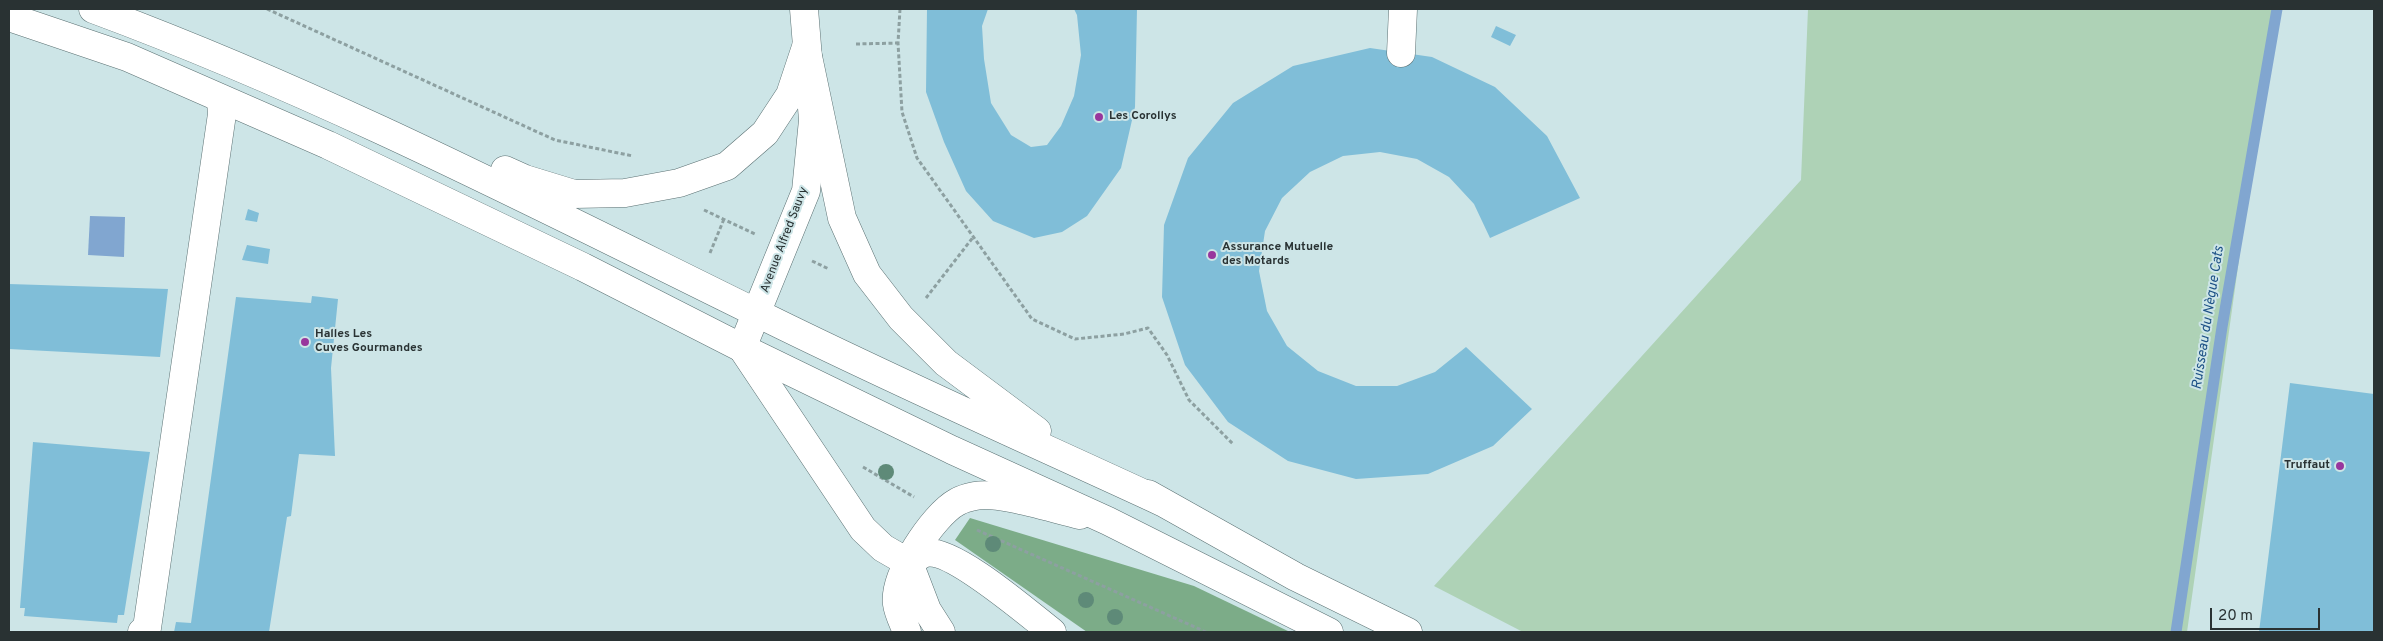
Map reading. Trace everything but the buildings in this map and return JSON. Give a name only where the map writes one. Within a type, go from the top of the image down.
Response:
[{"type":"main road","points":[[93,9],[223,60],[469,171],[698,284],[749,331],[824,474],[863,529],[882,548],[909,564],[926,610],[941,632]]},
{"type":"main road","name":"Avenue Alfred Sauvy","points":[[749,331],[806,191],[813,120],[804,9]]},
{"type":"main road","points":[[1401,53],[1403,9]]},
{"type":"main road","points":[[9,18],[127,57],[221,100],[328,145],[363,144],[726,319],[952,450],[1108,521],[1329,632]]},
{"type":"main road","points":[[223,60],[293,78],[414,128],[525,179],[574,194],[625,194],[679,183],[727,166],[765,133],[790,94],[806,47]]},
{"type":"main road","points":[[806,47],[842,218],[867,274],[901,318],[946,363],[1025,424],[1296,577],[1408,632]]},
{"type":"main road","points":[[142,632],[147,628],[221,124],[221,100]]},
{"type":"main road","points":[[749,331],[852,360],[1164,503]]},
{"type":"main road","points":[[907,632],[897,604],[899,582],[924,536],[942,514],[957,502],[969,498],[999,496],[1108,521]]},
{"type":"main road","points":[[909,564],[925,553],[949,559],[975,573],[1052,632]]},
{"type":"path","points":[[267,9],[555,140],[638,157]]},
{"type":"path","points":[[900,9],[898,43],[902,112],[918,158],[1032,320],[1075,339],[1124,334],[1148,328],[1167,355],[1190,400],[1233,444]]},
{"type":"path","points":[[856,44],[898,43]]},
{"type":"path","points":[[698,284],[724,219]]},
{"type":"path","points":[[923,303],[974,236]]},
{"type":"path","points":[[824,474],[845,464],[861,466],[958,522],[1032,553],[1206,632]]},
{"type":"green space","points":[[1808,9],[2274,9],[2187,632],[1523,632],[1434,586],[1801,180]]},
{"type":"green space","points":[[970,518],[1194,586],[1290,632],[1087,632],[955,540]]},
{"type":"water","points":[[90,216],[125,217],[124,257],[88,255]]},
{"type":"waterway","name":"Ruisseau du Nègue Cats","points":[[2176,632],[2222,327],[2277,9]]},
{"type":"place","name":"Les Corollys","points":[[1099,117]]},
{"type":"place","name":"Assurance Mutuelle des Motards","points":[[1212,255]]},
{"type":"place","name":"Halles Les Cuves Gourmandes","points":[[305,342]]},
{"type":"place","name":"Truffaut","points":[[2340,466]]}]
